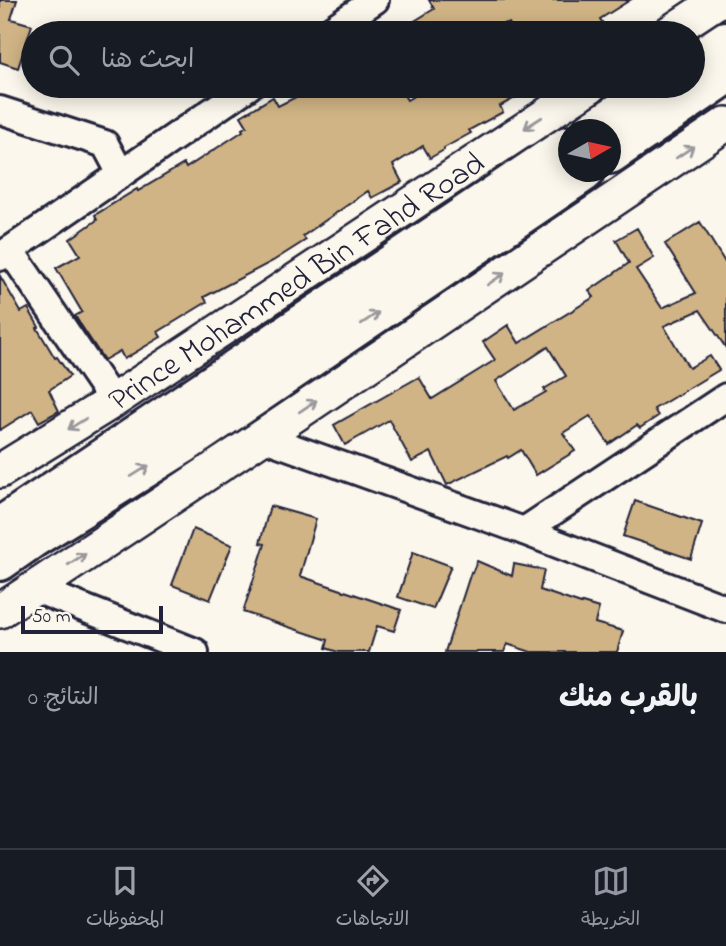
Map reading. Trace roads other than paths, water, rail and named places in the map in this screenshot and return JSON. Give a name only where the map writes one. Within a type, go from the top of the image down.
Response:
[{"type":"highway","points":[[705,55],[726,41]]},
{"type":"highway","points":[[705,89],[726,75]]},
{"type":"highway","points":[[610,119],[641,98]]},
{"type":"highway","points":[[621,147],[693,98]]},
{"type":"highway","name":"Prince Mohammed Bin Fahd Road","points":[[0,527],[558,153]]},
{"type":"highway","points":[[0,561],[182,445],[569,182]]},
{"type":"main road","points":[[687,21],[719,0]]},
{"type":"main road","name":"Prince Mohammed Bin Fahd Road","points":[[0,471],[113,401],[572,98]]},
{"type":"main road","points":[[0,611],[726,124]]},
{"type":"street","points":[[344,21],[375,0]]},
{"type":"street","points":[[113,401],[5,253],[232,98]]},
{"type":"street","points":[[0,110],[105,144],[121,174]]},
{"type":"street","points":[[524,531],[726,397]]},
{"type":"street","points":[[262,437],[524,531],[726,609]]},
{"type":"street","points":[[33,588],[195,652]]}]
